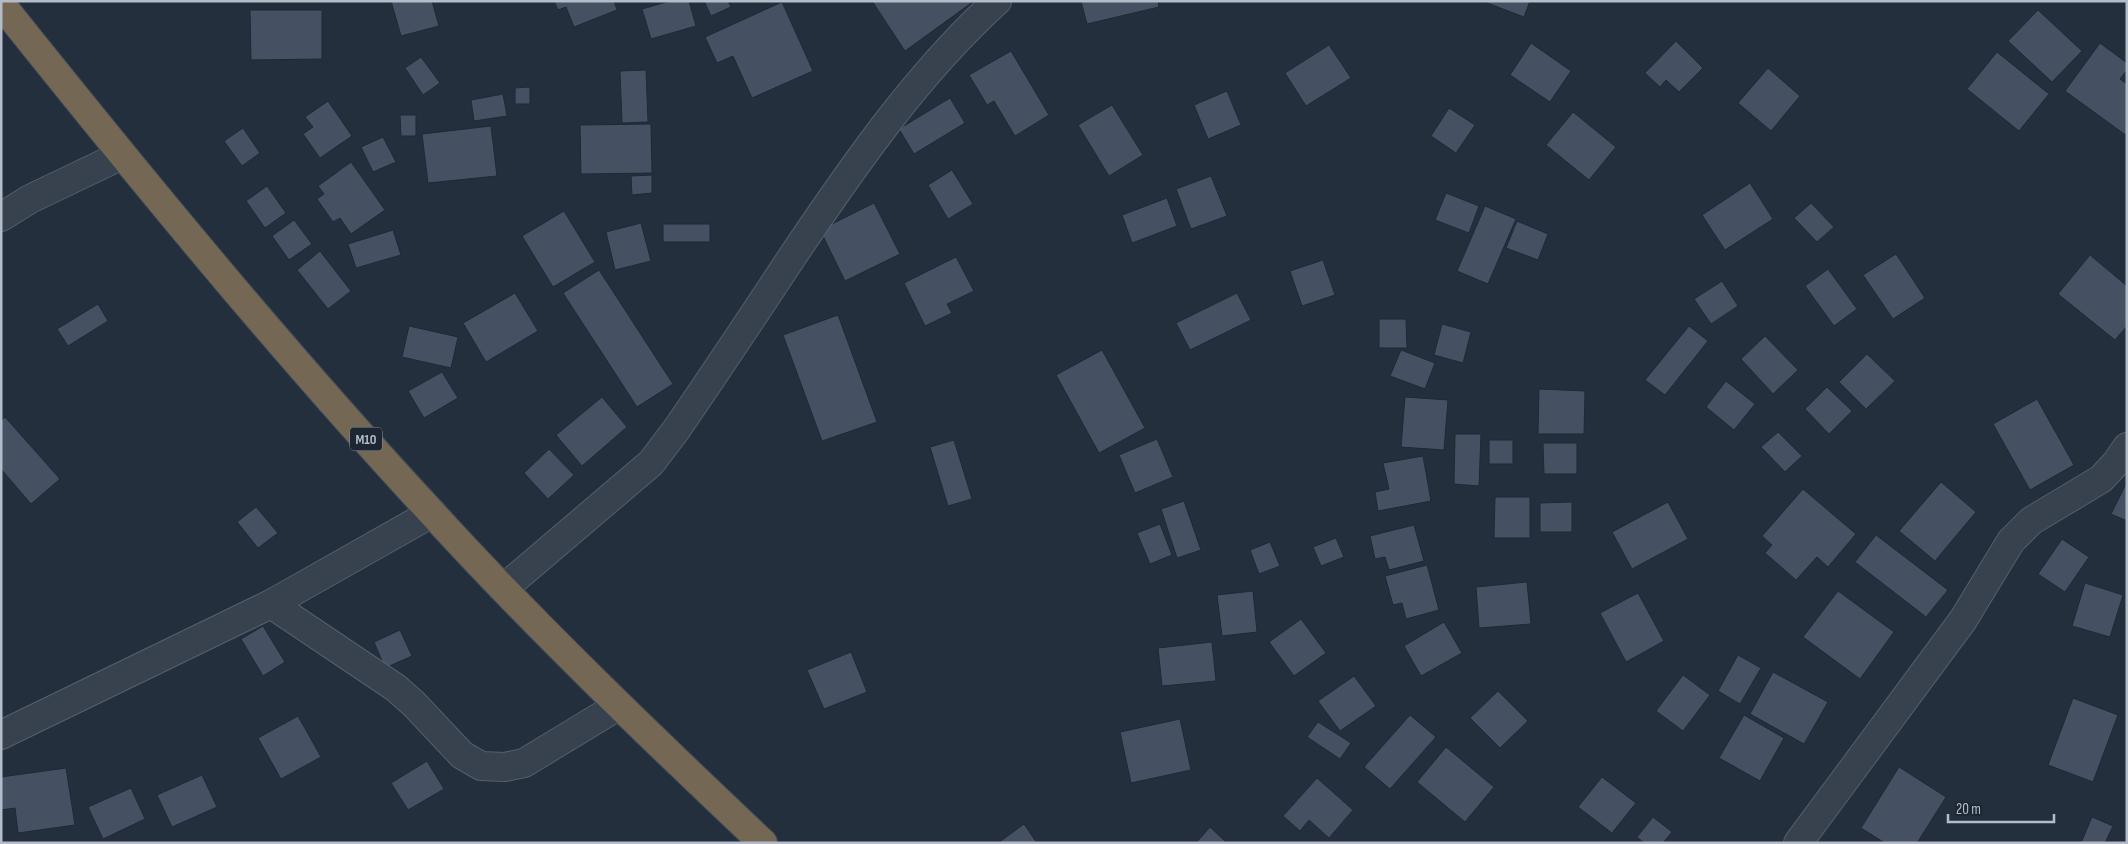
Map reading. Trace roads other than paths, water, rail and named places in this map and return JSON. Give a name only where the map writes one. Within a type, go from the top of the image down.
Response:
[{"type":"highway","name":"M10","points":[[1,4],[122,155],[242,299],[432,513],[618,706],[763,843]]},
{"type":"street","points":[[504,588],[651,463],[676,430],[832,198],[890,119],[969,27],[997,1]]},
{"type":"street","points":[[1,218],[30,199],[122,155]]},
{"type":"street","points":[[1798,843],[1963,620],[2011,541],[2031,521],[2101,479],[2116,463],[2127,447]]},
{"type":"street","points":[[1,735],[271,604],[432,513]]},
{"type":"street","points":[[271,604],[396,688],[414,704],[462,755],[481,766],[506,767],[524,763],[618,706]]}]
